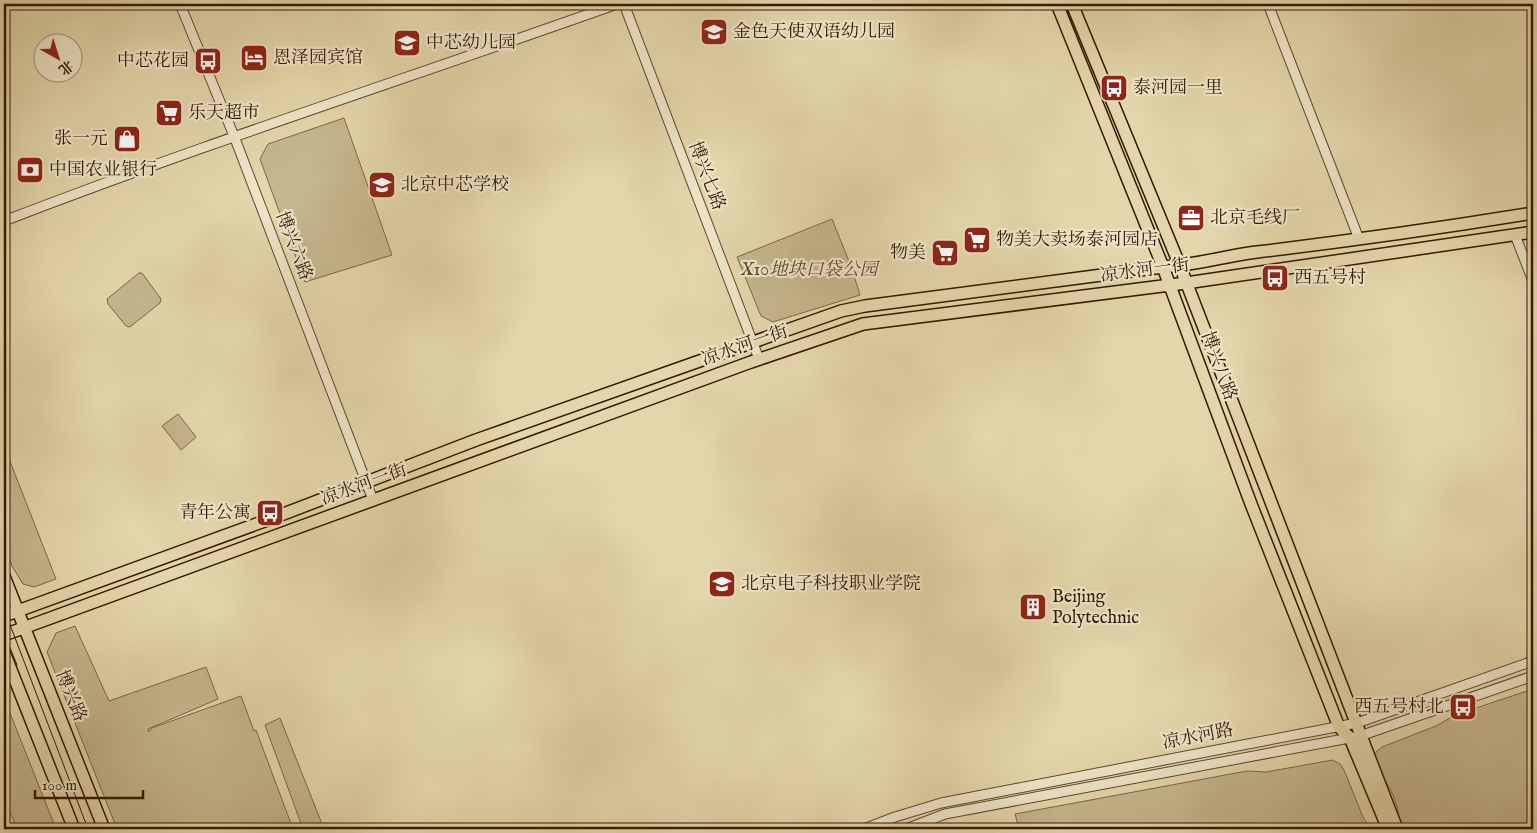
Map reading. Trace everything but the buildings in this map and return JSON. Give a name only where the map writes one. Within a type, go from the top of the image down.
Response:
[{"type":"main road","name":"博兴八路","points":[[1057,4],[1163,267],[1251,504],[1339,727],[1355,737],[1357,723],[1180,266],[1072,4]]},
{"type":"main road","name":"凉水河一街","points":[[4,616],[366,483],[476,440],[841,311],[865,306],[1180,266],[1243,254],[1359,240],[1533,213]]},
{"type":"main road","name":"凉水河一街","points":[[4,635],[759,359],[862,324],[1186,283],[1533,232]]},
{"type":"main road","points":[[789,329],[785,334],[785,340],[794,348]]},
{"type":"main road","name":"博兴路","points":[[4,576],[104,829]]},
{"type":"main road","points":[[4,652],[74,829]]},
{"type":"main road","points":[[1355,737],[1388,829]]},
{"type":"main road","points":[[1355,737],[1397,829]]},
{"type":"street","name":"博兴六路","points":[[180,4],[234,136],[373,500]]},
{"type":"street","points":[[4,221],[234,136],[617,4]]},
{"type":"street","name":"博兴七路","points":[[624,4],[759,359]]},
{"type":"street","points":[[1268,4],[1359,240]]},
{"type":"street","points":[[1515,235],[1533,281]]},
{"type":"street","name":"凉水河路","points":[[864,829],[941,803],[1357,723],[1533,661]]},
{"type":"street","name":"凉水河路","points":[[906,829],[945,814],[1355,737],[1533,676]]},
{"type":"green space","points":[[344,118],[392,255],[305,282],[260,159],[268,144]]},
{"type":"green space","name":"X10地块口袋公园","points":[[832,219],[851,266],[860,295],[773,322],[761,316],[737,257]]},
{"type":"green space","points":[[139,273],[142,273],[161,299],[160,303],[130,327],[126,326],[108,304],[107,299]]},
{"type":"green space","points":[[178,414],[196,437],[181,450],[162,426]]},
{"type":"green space","points":[[4,446],[56,579],[34,587],[23,584],[12,566],[4,544]]},
{"type":"green space","points":[[75,626],[109,701],[206,667],[218,699],[148,729],[149,732],[152,728],[241,696],[254,731],[256,730],[293,829],[117,829],[47,652],[56,633]]},
{"type":"green space","points":[[1533,689],[1533,829],[1402,829],[1393,796],[1376,764],[1376,752],[1382,747],[1436,726],[1455,715]]},
{"type":"green space","points":[[4,698],[56,829],[17,829],[4,797]]},
{"type":"green space","points":[[280,718],[324,829],[303,829],[265,725]]},
{"type":"green space","points":[[1333,760],[1340,764],[1344,770],[1363,817],[1371,829],[1019,829],[1015,814],[1247,771],[1266,772]]},
{"type":"tram line","points":[[4,609],[88,829]]},
{"type":"tram line","points":[[4,633],[17,665]]},
{"type":"place","name":"金色天使双语幼儿园","points":[[714,32]]},
{"type":"place","name":"中芯幼儿园","points":[[407,43]]},
{"type":"place","name":"恩泽园宾馆","points":[[254,58]]},
{"type":"place","name":"中芯花园","points":[[208,61]]},
{"type":"place","name":"泰河园一里","points":[[1114,88]]},
{"type":"place","name":"乐天超市","points":[[169,113]]},
{"type":"place","name":"张一元","points":[[127,139]]},
{"type":"place","name":"中国农业银行","points":[[30,170]]},
{"type":"place","name":"北京中芯学校","points":[[382,185]]},
{"type":"place","name":"北京毛线厂","points":[[1191,218]]},
{"type":"place","name":"物美大卖场泰河园店","points":[[977,240]]},
{"type":"place","name":"物美","points":[[945,253]]},
{"type":"place","name":"西五号村","points":[[1275,278]]},
{"type":"place","name":"青年公寓","points":[[270,513]]},
{"type":"place","name":"北京电子科技职业学院","points":[[722,584]]},
{"type":"place","name":"Beijing Polytechnic","points":[[1033,607]]},
{"type":"place","name":"西五号村北","points":[[1463,707]]}]
